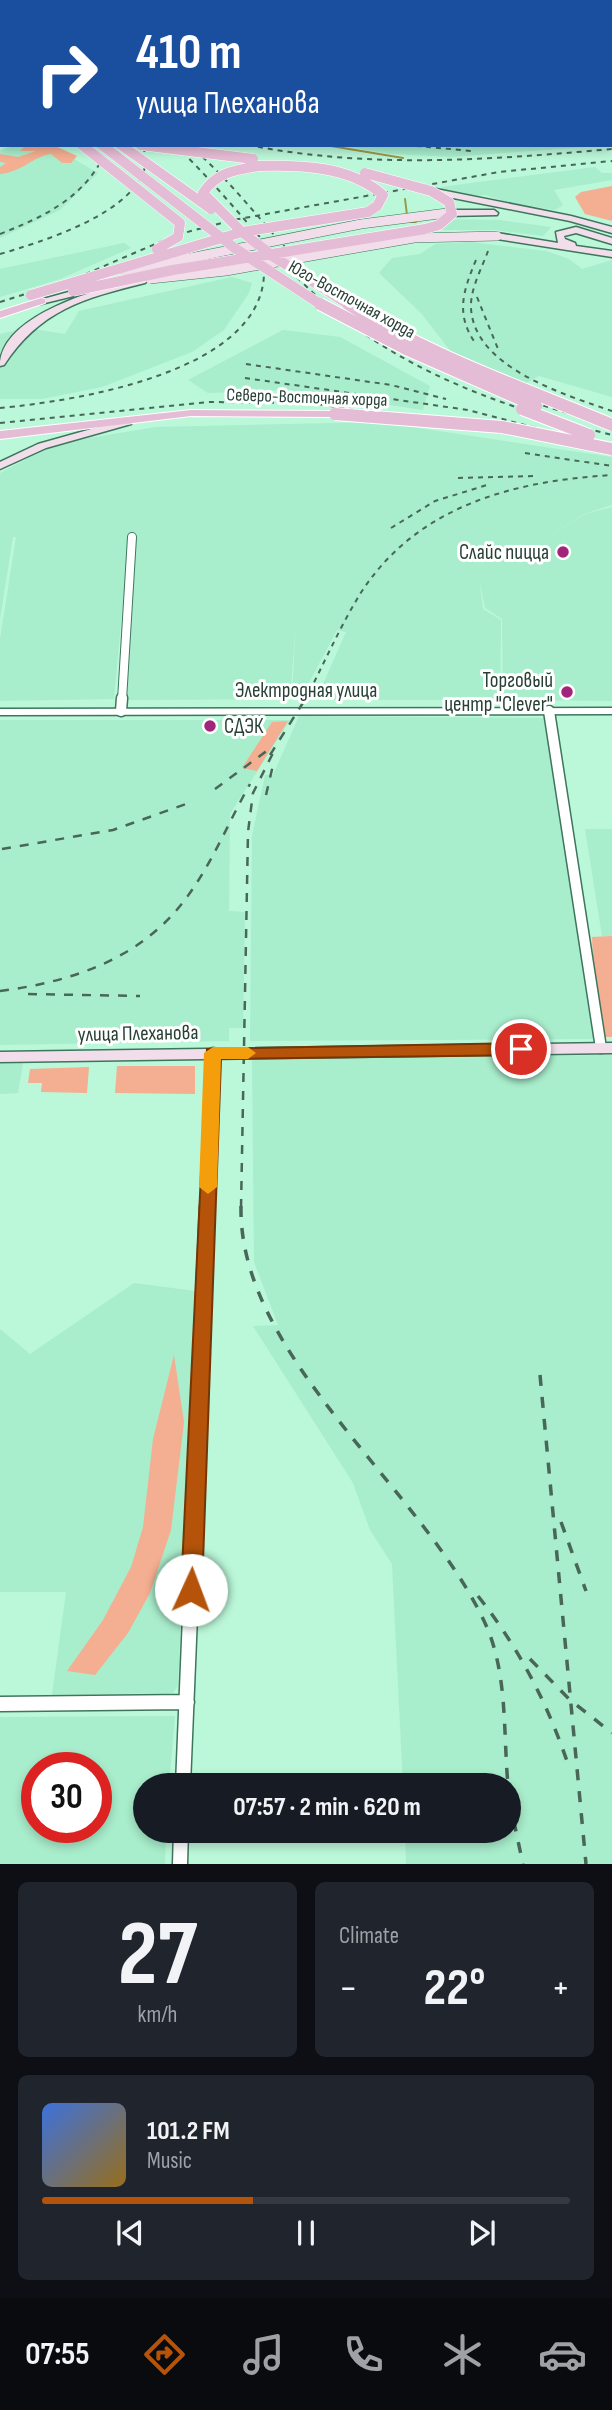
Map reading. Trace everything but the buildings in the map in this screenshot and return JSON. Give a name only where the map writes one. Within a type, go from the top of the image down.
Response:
[{"type":"main road","points":[[0,315],[36,298],[120,266],[173,241],[181,233],[180,223],[85,147]]},
{"type":"main road","name":"Юго-Восточная хорда","points":[[105,147],[279,279],[376,336],[495,389],[612,434]]},
{"type":"main road","points":[[124,147],[305,279],[373,320],[533,393],[612,425]]},
{"type":"main road","points":[[158,147],[341,169],[609,231]]},
{"type":"main road","points":[[120,266],[255,229],[355,216],[377,206],[383,195],[372,183],[344,174],[273,165],[235,168],[209,180],[204,193],[233,225]]},
{"type":"main road","points":[[36,298],[112,281],[425,229],[439,225],[452,214],[449,202],[430,191]]},
{"type":"main road","points":[[36,298],[211,253],[374,222],[447,213],[531,216],[609,231]]},
{"type":"main road","points":[[612,241],[576,230],[559,234],[561,241],[612,254]]},
{"type":"main road","points":[[0,305],[150,279],[226,271],[414,238],[497,236],[592,249]]},
{"type":"main road","points":[[0,363],[24,331],[56,309],[150,279]]},
{"type":"main road","points":[[376,336],[398,352],[481,393],[612,446]]},
{"type":"main road","points":[[533,393],[612,418]]},
{"type":"main road","name":"Северо-Восточная хорда","points":[[0,435],[154,417],[267,412],[473,423],[612,446]]},
{"type":"main road","points":[[0,466],[70,437],[154,417]]},
{"type":"main road","name":"улица Плеханова","points":[[0,1057],[607,1048]]},
{"type":"street","points":[[121,711],[132,537]]},
{"type":"street","points":[[549,711],[607,1048]]},
{"type":"street","name":"Электродная улица","points":[[0,712],[612,711]]},
{"type":"street","points":[[184,1773],[213,1053]]},
{"type":"street","points":[[0,1704],[187,1702]]},
{"type":"street","points":[[180,1864],[181,1843]]},
{"type":"shaded area","points":[[11,147],[53,147],[98,173],[60,210],[0,238],[0,150]]},
{"type":"shaded area","points":[[24,147],[57,147],[77,156],[71,163],[62,163],[51,154],[45,155],[8,173],[0,174],[0,167],[6,163],[0,162],[0,154],[18,157],[36,151],[20,151]]},
{"type":"shaded area","points":[[349,147],[585,147],[451,157],[391,154]]},
{"type":"shaded area","points":[[595,167],[602,173],[612,173],[612,180],[554,190],[563,205],[555,210],[507,202],[485,195],[452,199],[441,187]]},
{"type":"shaded area","points":[[612,186],[612,221],[585,214],[575,197],[581,192]]},
{"type":"shaded area","points":[[438,219],[499,220],[551,227],[543,236],[495,230],[441,230]]},
{"type":"shaded area","points":[[470,242],[546,251],[569,259],[582,269],[612,260],[612,397],[539,376],[519,387],[456,358],[421,313],[379,273],[392,258],[420,254],[435,244]]},
{"type":"shaded area","points":[[124,243],[131,248],[60,279],[0,297],[0,269]]},
{"type":"shaded area","points":[[232,277],[252,283],[249,293],[224,330],[192,352],[102,387],[42,399],[0,399],[0,334],[26,328],[65,334],[79,311]]},
{"type":"shaded area","points":[[283,330],[340,337],[430,386],[423,410],[289,390],[208,393],[188,380]]},
{"type":"shaded area","points":[[379,422],[612,457],[612,505],[584,514],[531,548],[585,514],[612,507],[612,701],[503,700],[502,619],[485,608],[479,579],[483,609],[501,620],[500,700],[316,700],[346,632],[337,630],[303,694],[292,694],[296,623],[290,699],[127,700],[136,537],[129,537],[114,699],[0,701],[0,639],[16,537],[13,537],[0,619],[0,473],[44,450],[89,438],[156,427]]},
{"type":"shaded area","points":[[299,716],[544,718],[596,1039],[250,1041],[252,836],[265,775],[273,775]]},
{"type":"shaded area","points":[[0,720],[290,720],[230,814],[229,911],[245,912],[243,1028],[229,1028],[229,1041],[0,1045]]},
{"type":"shaded area","points":[[288,721],[257,771],[242,768],[272,722]]},
{"type":"shaded area","points":[[585,829],[612,829],[612,936],[602,936]]},
{"type":"shaded area","points":[[612,936],[612,1037],[604,1037],[594,982],[592,937]]},
{"type":"shaded area","points":[[612,1055],[612,1864],[406,1864],[405,1843],[521,1843],[521,1773],[402,1773],[392,1564],[370,1530],[353,1483],[253,1326],[278,1325],[254,1262],[252,1059]]},
{"type":"shaded area","points":[[23,1063],[18,1093],[0,1094],[0,1064]]},
{"type":"shaded area","points":[[117,1066],[195,1066],[195,1094],[115,1093]]},
{"type":"shaded area","points":[[89,1067],[87,1093],[41,1092],[42,1083],[28,1083],[30,1069]]},
{"type":"shaded area","points":[[134,1283],[195,1291],[178,1686],[173,1693],[52,1695],[66,1592],[0,1592],[0,1329],[30,1354]]},
{"type":"shaded area","points":[[174,1355],[184,1422],[171,1530],[150,1593],[128,1633],[95,1675],[67,1671],[103,1620],[131,1567],[143,1527],[153,1439]]},
{"type":"shaded area","points":[[175,1716],[170,1773],[133,1773],[133,1843],[166,1843],[165,1864],[0,1864],[0,1717]]},
{"type":"waterway","points":[[337,147],[403,158]]},
{"type":"waterway","points":[[405,199],[407,215]]},
{"type":"waterway","points":[[410,222],[416,222]]},
{"type":"railway","points":[[0,254],[61,234],[105,212],[123,199],[137,184],[145,167],[144,147]]},
{"type":"railway","points":[[177,147],[243,218]]},
{"type":"railway","points":[[260,147],[294,153],[384,160],[475,159],[612,149]]},
{"type":"railway","points":[[428,147],[472,151]]},
{"type":"railway","points":[[195,150],[257,216]]},
{"type":"railway","points":[[257,216],[499,172],[612,161]]},
{"type":"railway","points":[[0,234],[43,215],[69,198],[91,177],[100,163]]},
{"type":"railway","points":[[243,218],[257,216]]},
{"type":"railway","points":[[257,216],[322,286],[353,313],[386,336],[458,374],[495,389],[612,425]]},
{"type":"railway","points":[[0,302],[74,279],[176,235],[243,218]]},
{"type":"railway","points":[[243,218],[309,289],[376,342],[450,382],[489,398],[612,435]]},
{"type":"railway","points":[[0,408],[72,398],[159,376],[199,358],[232,336],[255,308],[264,274],[261,257],[249,228]]},
{"type":"railway","points":[[488,251],[471,301],[476,329],[488,347],[505,363],[525,376],[571,397],[612,411]]},
{"type":"railway","points":[[476,260],[463,303],[465,323],[476,344]]},
{"type":"railway","points":[[477,297],[498,349]]},
{"type":"railway","points":[[246,364],[391,385],[446,399]]},
{"type":"railway","points":[[245,378],[468,410],[548,431]]},
{"type":"railway","points":[[0,423],[210,402],[311,403],[612,450]]},
{"type":"railway","points":[[525,453],[612,466]]},
{"type":"railway","points":[[306,698],[362,591],[385,562],[411,537],[440,518],[505,492],[575,478],[612,475]]},
{"type":"railway","points":[[458,478],[536,476]]},
{"type":"railway","points":[[391,528],[435,501],[487,485]]},
{"type":"railway","points":[[270,755],[306,698]]},
{"type":"railway","points":[[215,789],[272,747]]},
{"type":"railway","points":[[241,1206],[248,832],[253,793],[275,749]]},
{"type":"railway","points":[[266,795],[273,765]]},
{"type":"railway","points":[[0,991],[77,974],[101,965],[146,939],[166,921],[194,888],[250,784]]},
{"type":"railway","points":[[2,849],[113,830],[186,804]]},
{"type":"railway","points":[[28,994],[140,996]]},
{"type":"railway","points":[[241,1206],[248,1261],[269,1316],[301,1369],[457,1573],[485,1623],[498,1662],[501,1682],[507,1773]]},
{"type":"railway","points":[[540,1375],[571,1700]]},
{"type":"railway","points":[[561,1522],[586,1591]]},
{"type":"railway","points":[[478,1596],[507,1636],[531,1677],[552,1721],[569,1767]]},
{"type":"railway","points":[[530,1659],[571,1700]]},
{"type":"railway","points":[[571,1700],[612,1733]]},
{"type":"railway","points":[[571,1700],[586,1864]]},
{"type":"railway","points":[[518,1843],[523,1864]]},
{"type":"slow traffic","points":[[208,1187],[213,1053],[248,1053]]},
{"type":"place","name":"Слайс пицца","points":[[563,552]]},
{"type":"place","name":"Торговый центр \"Clever\"","points":[[567,692]]},
{"type":"place","name":"СДЭК","points":[[210,726]]},
{"type":"route","points":[[191,1590],[213,1053],[521,1049]]}]
